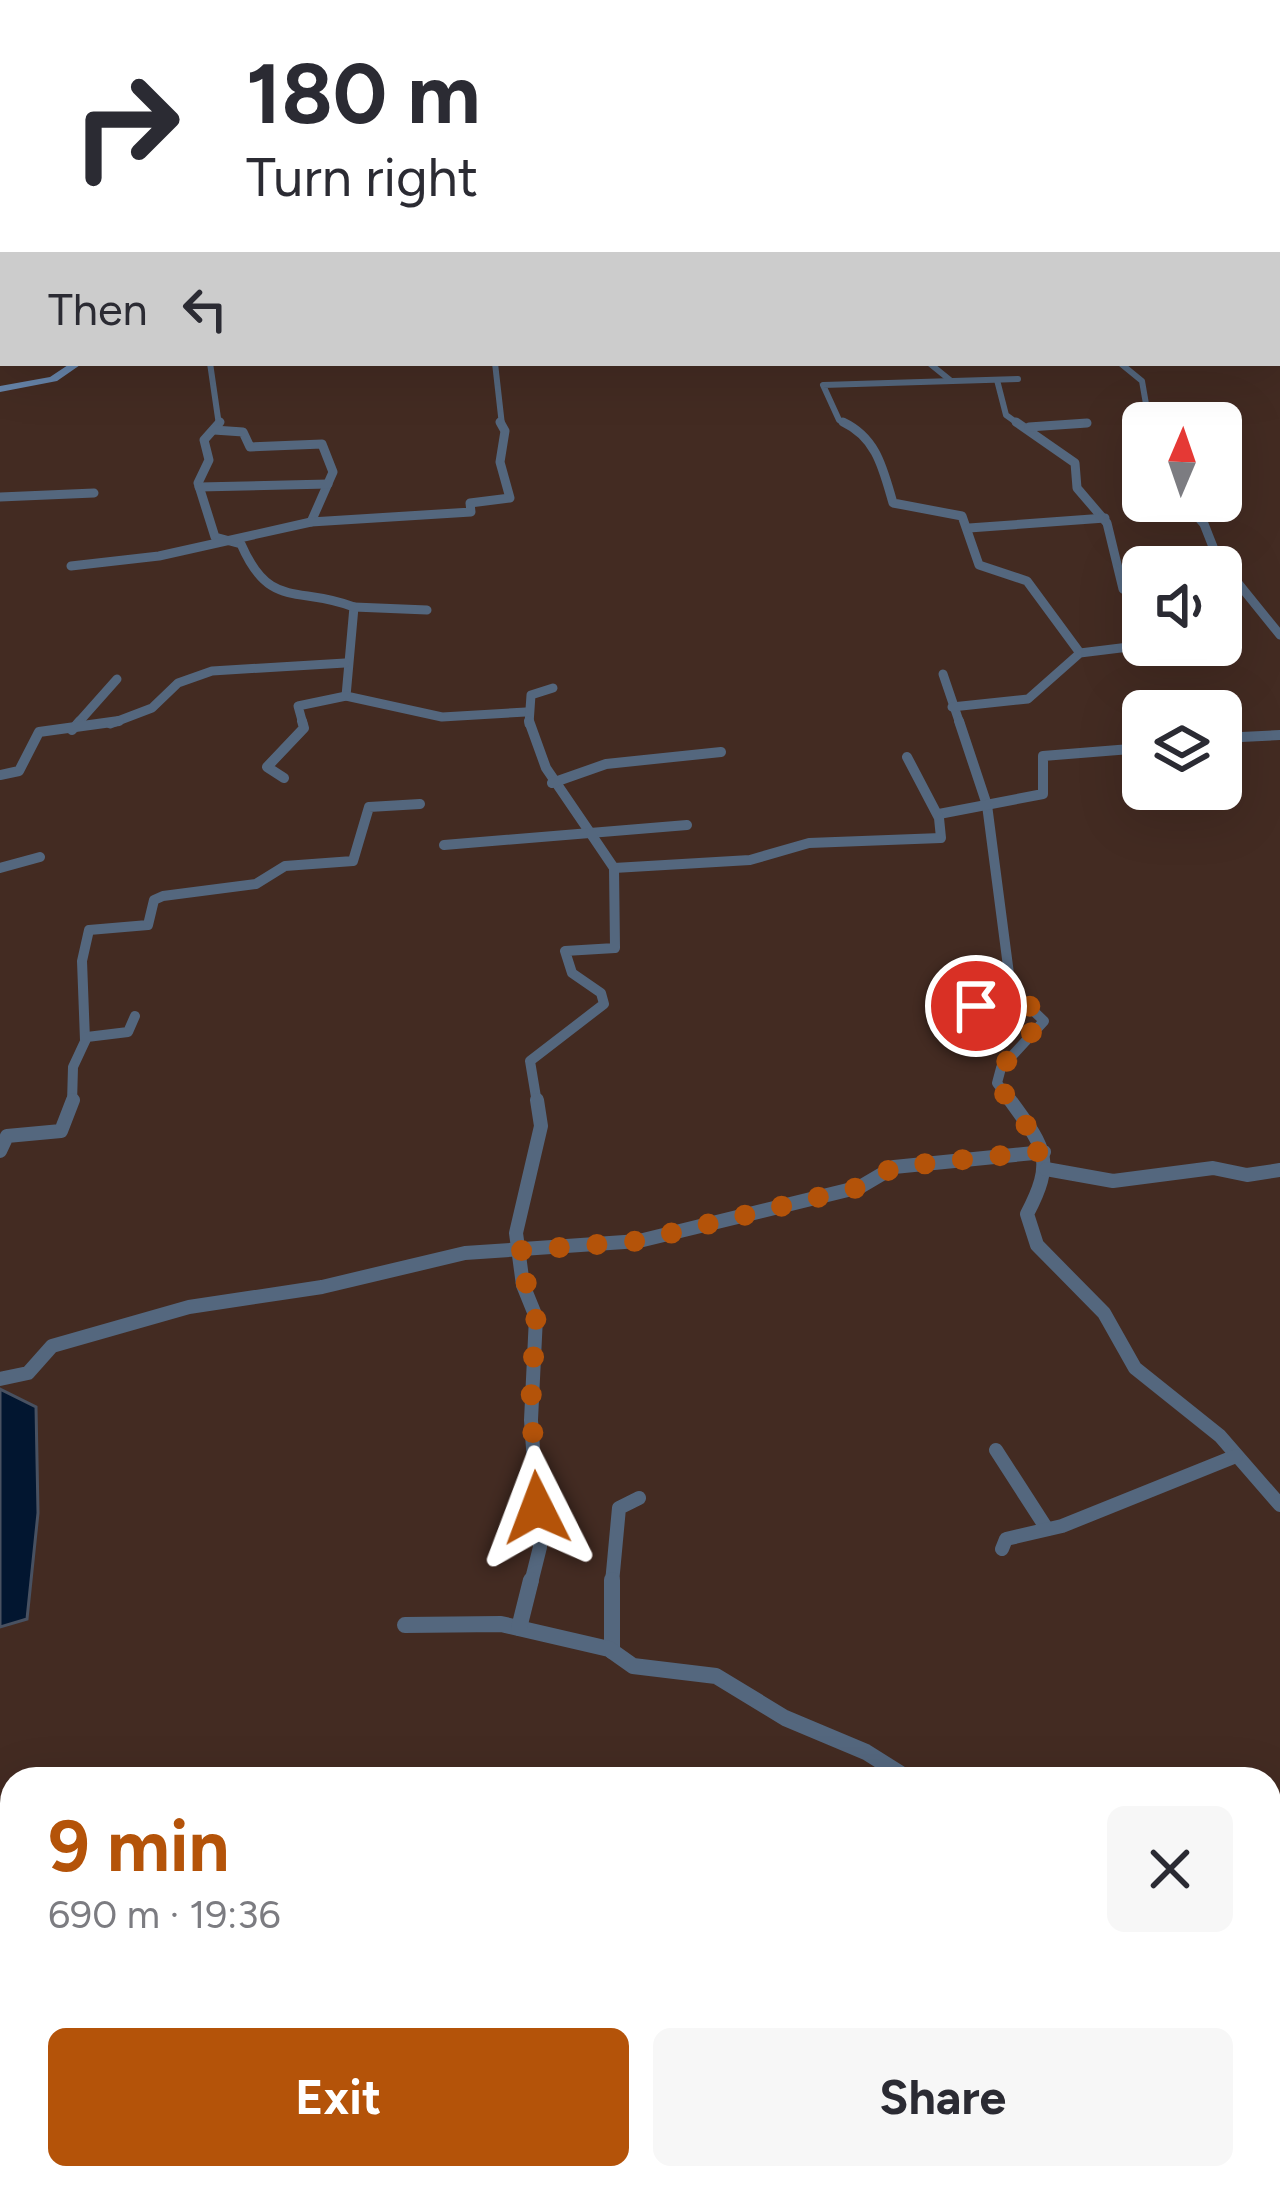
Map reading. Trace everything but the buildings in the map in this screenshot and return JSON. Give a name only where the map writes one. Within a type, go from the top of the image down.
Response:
[{"type":"street","points":[[0,389],[53,379],[73,366]]},
{"type":"street","points":[[211,366],[220,415],[204,440],[208,460],[199,487],[215,537],[242,544],[257,575],[280,595],[354,608],[427,610]]},
{"type":"street","points":[[71,566],[159,556],[311,523],[471,512],[470,503],[510,498],[500,462],[505,431],[498,417],[501,381],[496,366]]},
{"type":"street","points":[[933,366],[950,380]]},
{"type":"street","points":[[1124,366],[1142,381],[1146,402]]},
{"type":"street","points":[[997,380],[1006,415],[1075,463],[1077,488],[1105,518],[1122,582]]},
{"type":"street","points":[[952,707],[1028,699],[1045,675],[1058,664],[1079,659],[1080,652],[1027,581],[979,565],[969,528],[952,511],[896,505],[879,454],[860,430],[839,420],[823,385],[1018,380]]},
{"type":"street","points":[[1028,427],[1087,423]]},
{"type":"street","points":[[214,430],[243,432],[250,447],[322,444],[333,472],[311,523]]},
{"type":"street","points":[[199,487],[328,484]]},
{"type":"street","points":[[0,497],[94,493]]},
{"type":"street","points":[[969,528],[1105,518]]},
{"type":"street","points":[[1202,522],[1217,557],[1280,635]]},
{"type":"street","points":[[346,696],[345,663],[354,608]]},
{"type":"street","points":[[1080,652],[1122,647]]},
{"type":"street","points":[[0,775],[19,771],[39,732],[112,724],[152,708],[178,682],[212,671],[345,663]]},
{"type":"street","points":[[943,674],[987,803],[1003,940],[1020,998],[1044,1021],[1001,1068],[997,1083],[1044,1151],[1046,1169],[1027,1214],[1037,1245],[1104,1313],[1135,1368],[1236,1456],[1280,1505]]},
{"type":"street","points":[[72,730],[117,679]]},
{"type":"street","points":[[519,1628],[540,1546],[531,1420],[536,1317],[517,1251],[519,1210],[541,1126],[530,1061],[540,1048],[591,1018],[604,1004],[602,993],[572,973],[565,951],[615,948],[614,868],[552,783],[526,712],[530,695],[553,688]]},
{"type":"street","points":[[284,778],[267,767],[304,728],[298,706],[346,696],[442,717],[526,712]]},
{"type":"street","points":[[1242,737],[1280,735]]},
{"type":"street","points":[[939,814],[1043,794],[1039,762],[1043,756],[1122,750]]},
{"type":"street","points":[[552,783],[606,764],[721,752]]},
{"type":"street","points":[[614,868],[750,860],[809,843],[943,836],[939,814],[915,783],[907,758]]},
{"type":"street","points":[[0,1151],[7,1136],[61,1131],[76,1092],[73,1067],[85,1040],[82,961],[88,930],[148,925],[154,900],[163,896],[256,884],[285,866],[353,861],[369,807],[420,804]]},
{"type":"street","points":[[444,845],[515,845],[687,825]]},
{"type":"street","points":[[0,868],[40,857]]},
{"type":"street","points":[[960,1008],[1020,998]]},
{"type":"street","points":[[85,1040],[94,1034],[128,1032],[135,1016]]},
{"type":"street","points":[[0,1378],[28,1372],[52,1346],[189,1307],[322,1287],[440,1257],[639,1241],[860,1187],[894,1167],[1044,1151]]},
{"type":"street","points":[[1046,1169],[1113,1180],[1213,1168],[1247,1175],[1280,1170]]},
{"type":"street","points":[[996,1450],[1047,1529]]},
{"type":"street","points":[[1002,1549],[1006,1539],[1047,1529],[1236,1456]]},
{"type":"street","points":[[612,1651],[612,1570],[619,1508],[638,1498]]},
{"type":"street","points":[[405,1625],[479,1621],[612,1651],[633,1666],[716,1676],[798,1725],[866,1752],[890,1767]]},
{"type":"water","points":[[0,1389],[36,1407],[38,1513],[27,1619],[0,1627]]},
{"type":"route","points":[[537,1508],[531,1399],[536,1317],[523,1285],[517,1251],[577,1250],[639,1241],[860,1187],[894,1167],[1044,1151],[997,1083],[1001,1068],[1044,1018],[1020,998],[976,1006]]}]
